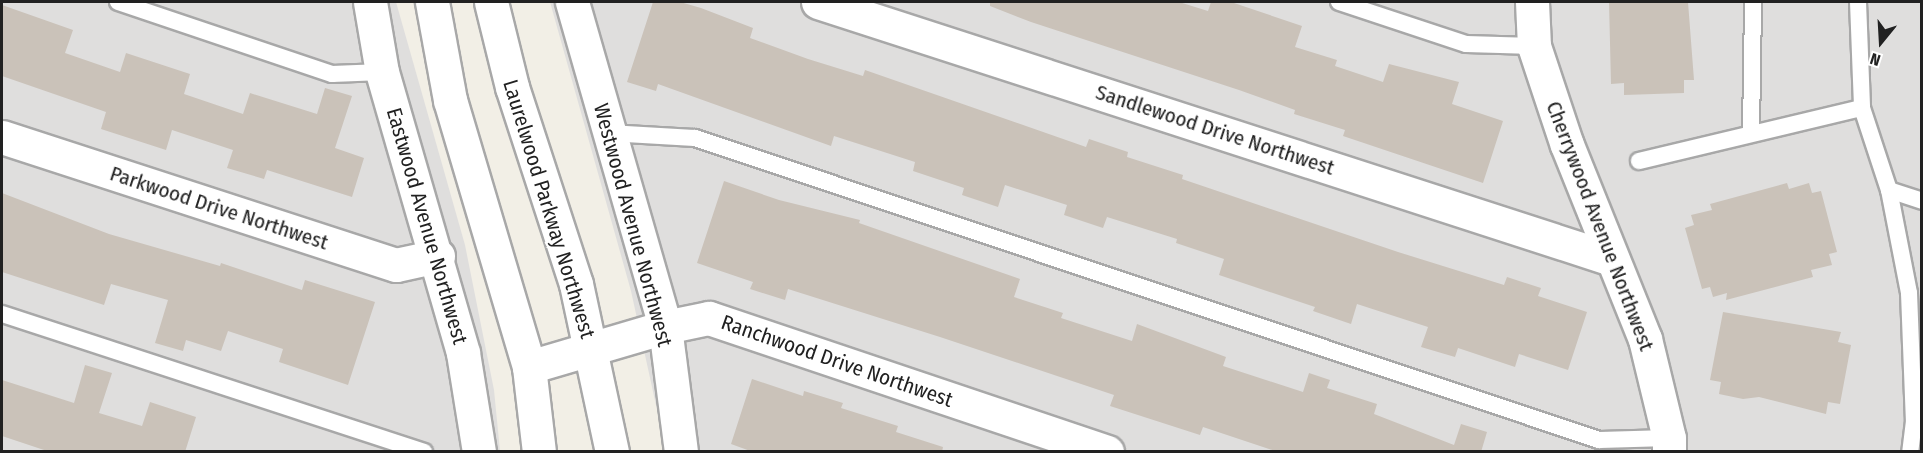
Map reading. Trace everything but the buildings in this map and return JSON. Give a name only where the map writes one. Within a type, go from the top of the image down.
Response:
[{"type":"street","name":"Eastwood Avenue Northwest","points":[[370,2],[382,72],[438,256],[463,353],[479,452]]},
{"type":"street","points":[[432,2],[450,100],[529,367],[539,452]]},
{"type":"street","name":"Laurelwood Parkway Northwest","points":[[491,2],[512,87],[576,284],[612,452]]},
{"type":"street","name":"Westwood Avenue Northwest","points":[[572,2],[665,327],[681,452]]},
{"type":"street","name":"Sandlewood Drive Northwest","points":[[818,2],[1612,259]]},
{"type":"street","name":"Cherrywood Avenue Northwest","points":[[1532,2],[1534,46],[1567,145],[1645,339],[1669,445]]},
{"type":"street","name":"Parkwood Drive Northwest","points":[[2,137],[396,265],[438,256]]},
{"type":"street","name":"Ranchwood Drive Northwest","points":[[529,367],[665,327],[709,318],[1107,452]]},
{"type":"lane","points":[[118,2],[332,74],[382,72]]},
{"type":"lane","points":[[1340,2],[1466,44],[1534,46]]},
{"type":"lane","points":[[1751,132],[1753,2]]},
{"type":"lane","points":[[1858,2],[1862,108],[1889,190],[1915,295],[1914,421],[1910,452]]},
{"type":"lane","points":[[1639,161],[1751,132],[1862,108]]},
{"type":"lane","points":[[608,132],[695,138],[1599,440],[1669,445]]},
{"type":"lane","points":[[1889,190],[1922,201]]},
{"type":"lane","points":[[2,314],[424,452]]},
{"type":"shaded area","points":[[2,2],[396,2],[465,245],[494,390],[500,451],[2,451]]},
{"type":"shaded area","points":[[550,2],[1921,2],[1921,451],[666,451],[631,291]]}]
